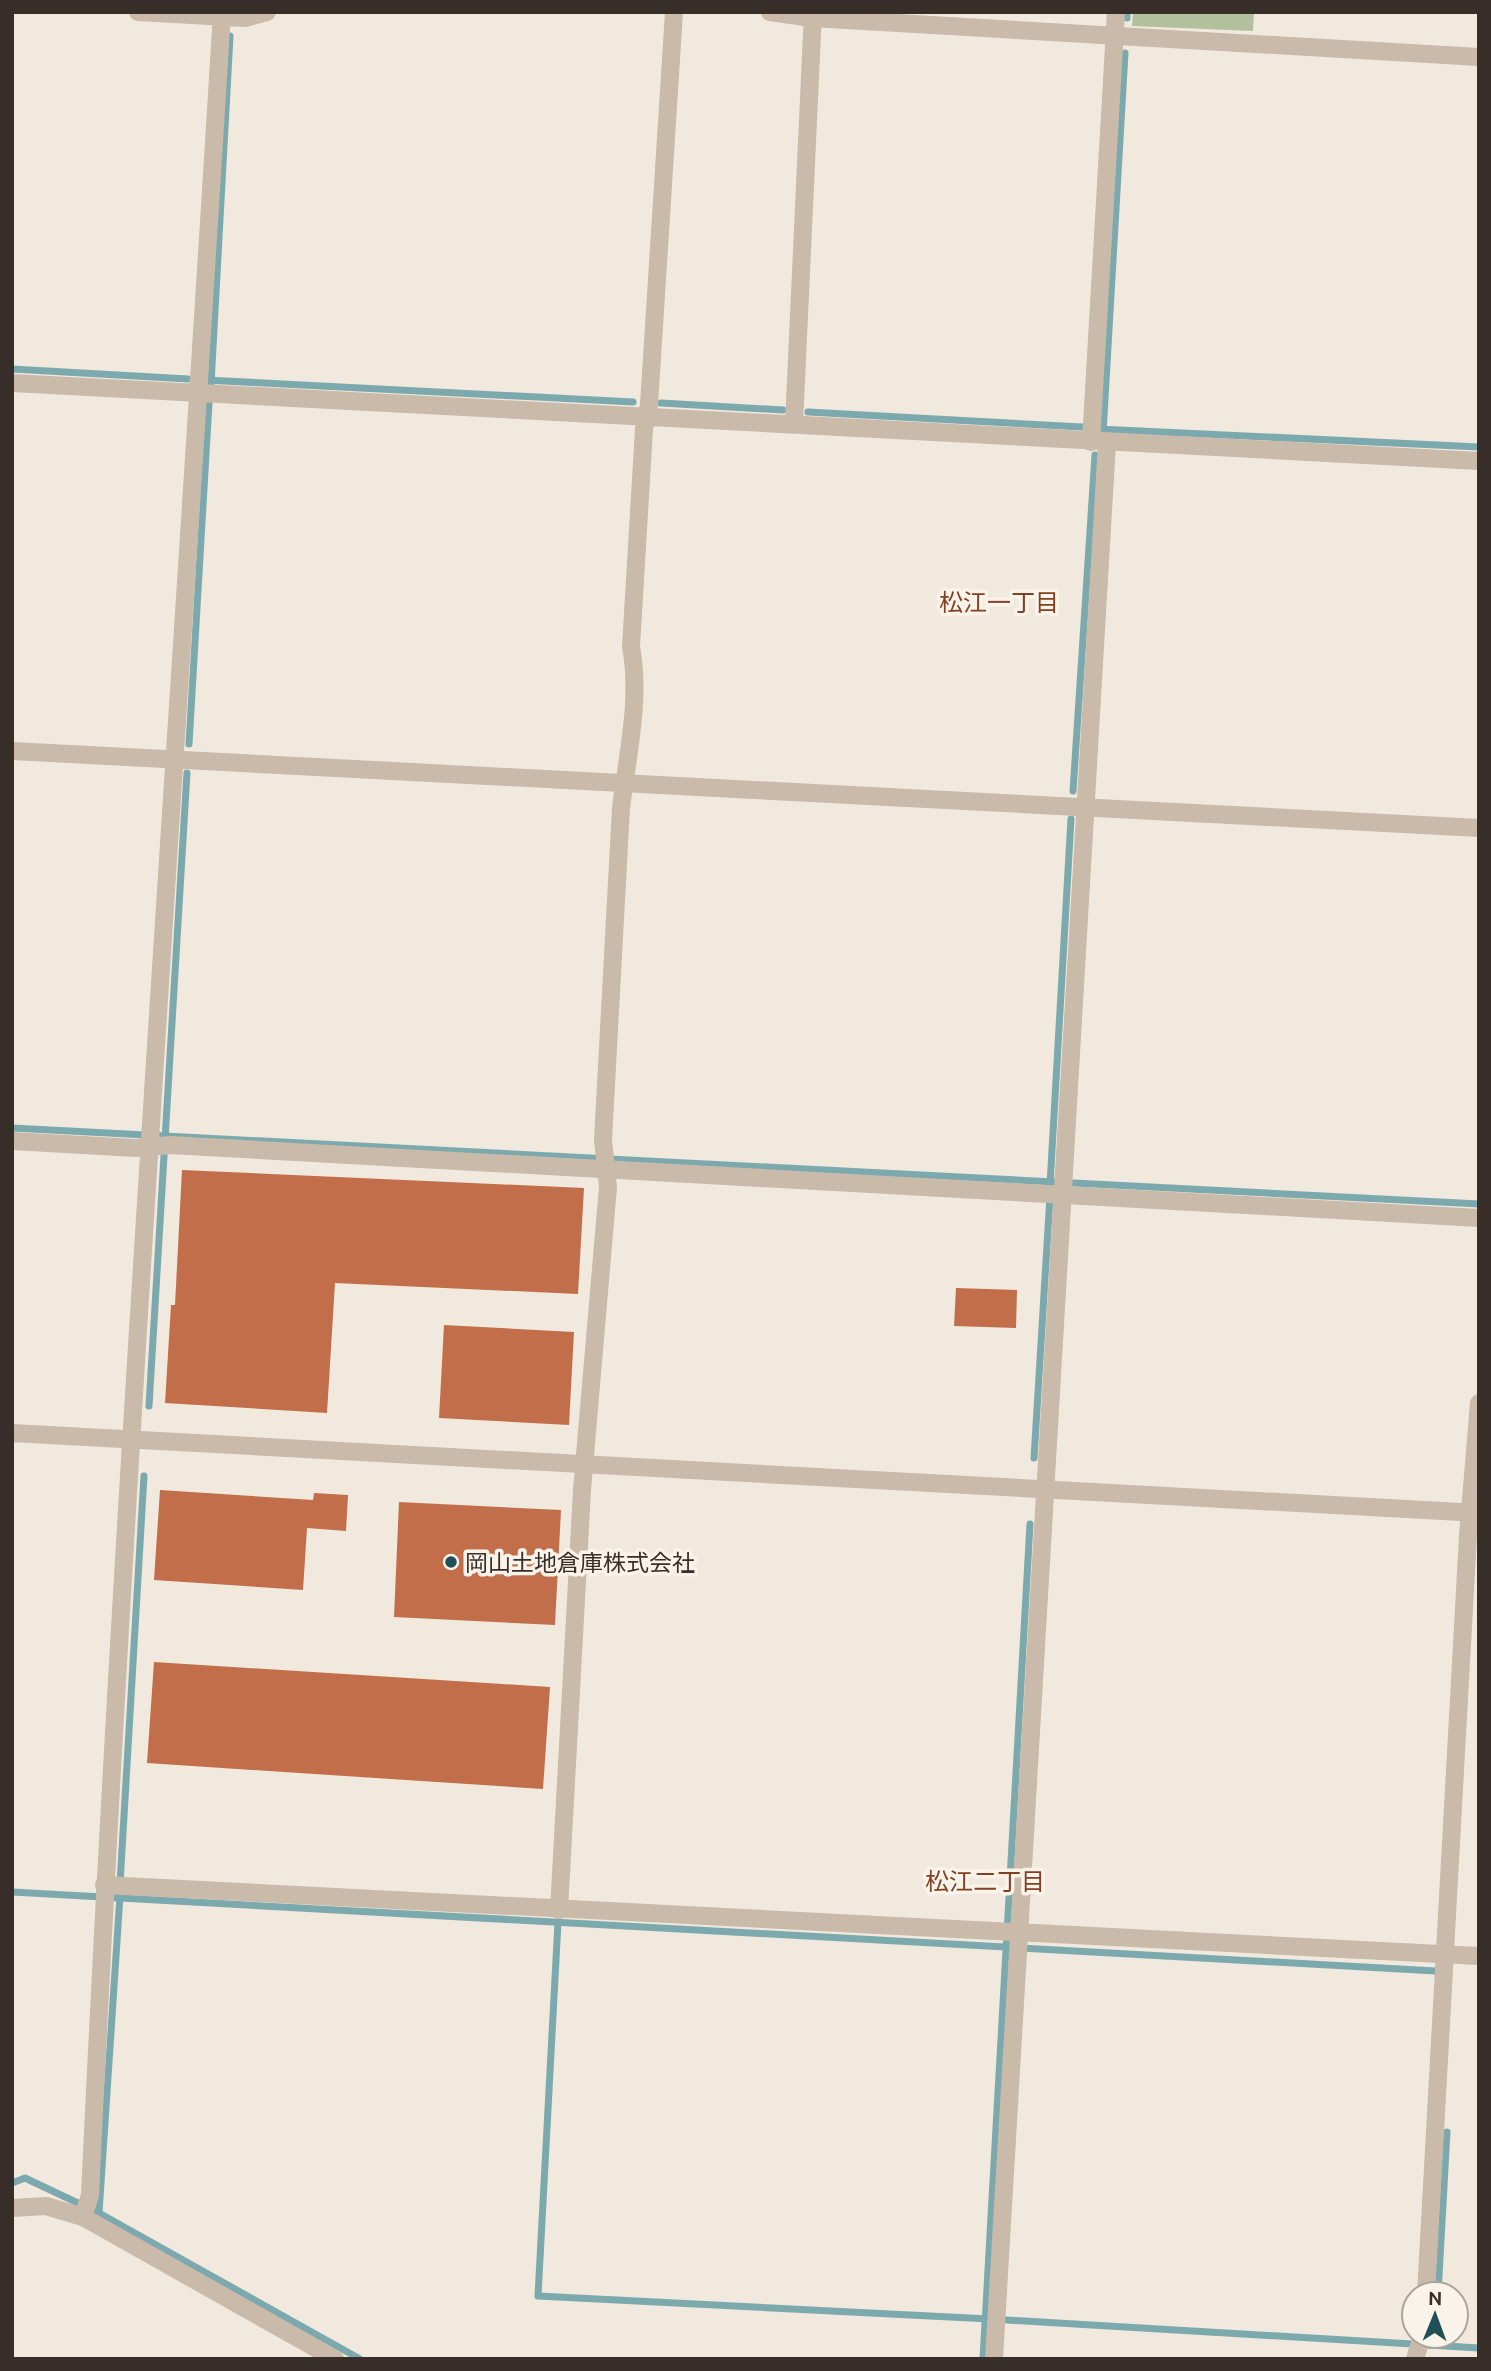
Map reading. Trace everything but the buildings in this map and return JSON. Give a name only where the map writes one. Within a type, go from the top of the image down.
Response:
[{"type":"street","points":[[138,12],[245,18],[267,12]]},
{"type":"street","points":[[559,1910],[585,1464],[608,1186],[605,1160],[624,783],[628,763],[634,664],[631,633],[674,12]]},
{"type":"street","points":[[770,12],[1479,57]]},
{"type":"street","points":[[994,2359],[1013,1938],[1046,1489],[1057,1188],[1086,806],[1116,12]]},
{"type":"street","points":[[86,2207],[111,1891],[131,1440],[157,1141],[173,760],[222,15]]},
{"type":"street","points":[[793,424],[813,15]]},
{"type":"street","points":[[12,383],[1479,461]]},
{"type":"street","points":[[12,751],[1479,828]]},
{"type":"street","points":[[12,1141],[157,1141],[605,1160],[1479,1218]]},
{"type":"street","points":[[1427,2280],[1475,1512],[1479,1403]]},
{"type":"street","points":[[12,1433],[1475,1512]]},
{"type":"street","points":[[111,1891],[559,1910],[1013,1938],[1479,1956]]},
{"type":"street","points":[[12,2208],[86,2207],[335,2359]]},
{"type":"green space","points":[[1133,12],[1254,12],[1253,31],[1132,26]]},
{"type":"waterway","points":[[1127,12],[1127,18]]},
{"type":"waterway","points":[[211,384],[230,36]]},
{"type":"waterway","points":[[1103,433],[1125,53]]},
{"type":"waterway","points":[[12,369],[188,379]]},
{"type":"waterway","points":[[205,380],[633,402]]},
{"type":"waterway","points":[[189,744],[209,403]]},
{"type":"waterway","points":[[661,403],[783,410]]},
{"type":"waterway","points":[[808,412],[1082,427]]},
{"type":"waterway","points":[[1098,429],[1479,447]]},
{"type":"waterway","points":[[1073,791],[1095,455]]},
{"type":"waterway","points":[[149,1406],[187,773]]},
{"type":"waterway","points":[[1050,1185],[1071,819]]},
{"type":"waterway","points":[[12,1128],[1479,1204]]},
{"type":"waterway","points":[[1034,1458],[1050,1196]]},
{"type":"waterway","points":[[120,1884],[144,1476]]},
{"type":"waterway","points":[[983,2359],[1030,1524]]},
{"type":"waterway","points":[[12,1892],[1436,1971]]},
{"type":"waterway","points":[[99,2213],[120,1896]]},
{"type":"waterway","points":[[558,1922],[538,2296],[989,2319]]},
{"type":"waterway","points":[[1439,2280],[1447,2132]]},
{"type":"waterway","points":[[12,2183],[25,2178],[99,2213],[360,2359]]},
{"type":"waterway","points":[[1007,2320],[1479,2348]]},
{"type":"place","name":"岡山土地倉庫株式会社","points":[[451,1562]]},
{"type":"district","name":"松江一丁目","points":[[999,602]]},
{"type":"district","name":"松江二丁目","points":[[985,1881]]}]
